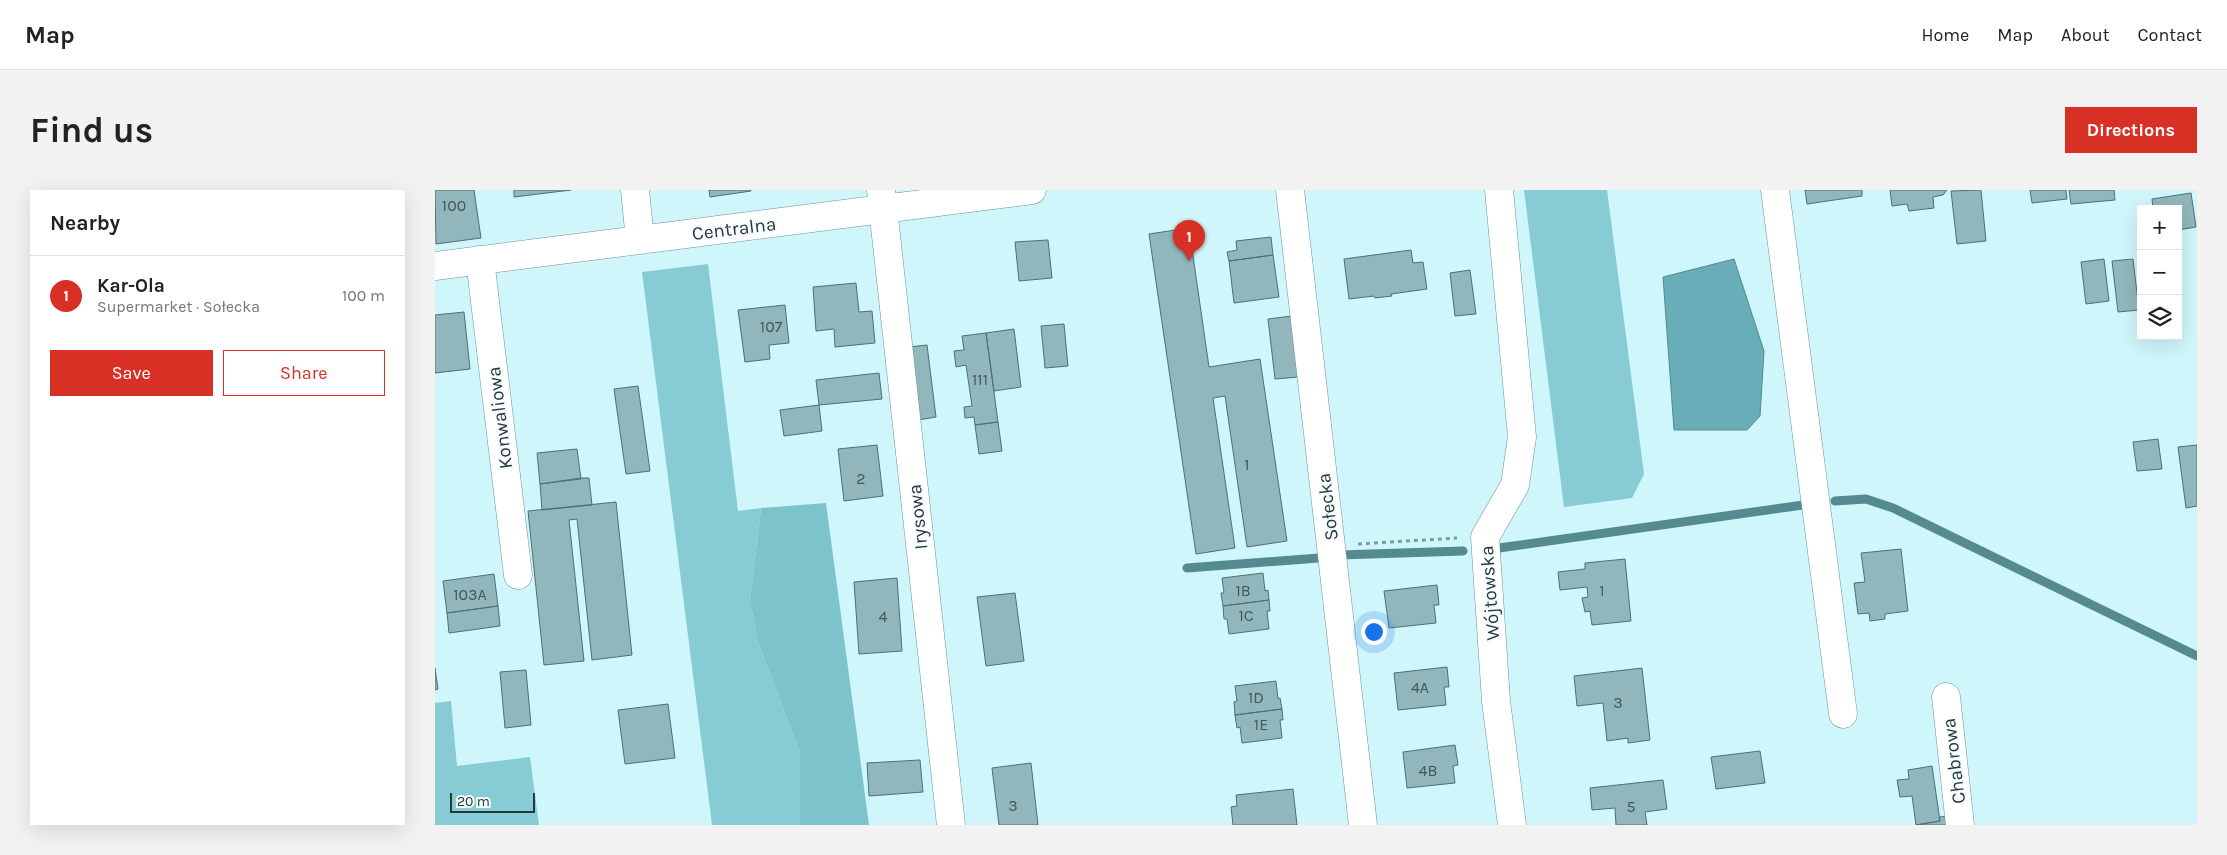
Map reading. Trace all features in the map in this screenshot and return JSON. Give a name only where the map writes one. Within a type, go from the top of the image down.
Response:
[{"type":"street","points":[[635,190],[640,240]]},
{"type":"street","name":"Centralna","points":[[435,266],[640,240],[882,199],[1032,190]]},
{"type":"street","name":"Sołecka","points":[[1290,190],[1363,825]]},
{"type":"street","name":"Wójtowska","points":[[1499,190],[1522,437],[1515,485],[1485,537],[1496,701],[1512,825]]},
{"type":"street","points":[[1775,190],[1843,714]]},
{"type":"street","name":"Irysowa","points":[[882,199],[951,825]]},
{"type":"street","name":"Konwaliowa","points":[[480,260],[518,575]]},
{"type":"street","name":"Chabrowa","points":[[1946,698],[1960,825]]},
{"type":"path","points":[[1331,545],[1485,537]]},
{"type":"shaded area","points":[[1524,190],[1607,190],[1644,474],[1632,498],[1564,507]]},
{"type":"shaded area","points":[[1734,259],[1764,351],[1760,416],[1747,430],[1674,430],[1663,277]]},
{"type":"shaded area","points":[[708,264],[738,511],[761,508],[750,601],[758,642],[800,753],[800,825],[712,825],[642,272]]},
{"type":"shaded area","points":[[826,503],[869,825],[800,825],[800,753],[758,642],[750,601],[761,508]]},
{"type":"shaded area","points":[[451,701],[457,766],[530,757],[539,825],[435,825],[435,703]]},
{"type":"building","points":[[435,190],[474,190],[481,238],[436,244]]},
{"type":"building","points":[[514,190],[571,190],[514,197]]},
{"type":"building","points":[[709,190],[751,190],[751,191],[710,197]]},
{"type":"building","points":[[1805,190],[1862,190],[1862,196],[1807,204]]},
{"type":"building","points":[[1890,190],[1947,190],[1943,195],[1933,197],[1934,208],[1909,211],[1907,204],[1892,206]]},
{"type":"building","points":[[1981,190],[1986,241],[1957,244],[1951,191]]},
{"type":"building","points":[[2030,190],[2066,190],[2067,199],[2032,203]]},
{"type":"building","points":[[2069,190],[2114,190],[2115,200],[2071,204]]},
{"type":"building","points":[[2191,193],[2196,227],[2182,229],[2182,205],[2153,205],[2152,199]]},
{"type":"building","points":[[1189,228],[1209,367],[1260,359],[1287,541],[1247,547],[1225,396],[1213,398],[1235,548],[1196,554],[1149,234]]},
{"type":"building","points":[[1271,237],[1273,255],[1229,261],[1227,252],[1237,250],[1236,241]]},
{"type":"building","points":[[1048,240],[1052,278],[1019,281],[1015,242]]},
{"type":"building","points":[[1411,250],[1413,263],[1423,262],[1427,289],[1391,294],[1392,296],[1349,299],[1344,259]]},
{"type":"building","points":[[1273,255],[1279,297],[1234,303],[1229,261]]},
{"type":"building","points":[[2104,259],[2109,301],[2086,304],[2081,262]]},
{"type":"building","points":[[2133,259],[2137,310],[2118,312],[2112,261]]},
{"type":"building","points":[[1470,270],[1476,314],[1455,316],[1450,273]]},
{"type":"building","points":[[856,283],[859,312],[872,311],[875,343],[835,347],[834,329],[816,331],[813,287]]},
{"type":"building","points":[[785,305],[789,343],[769,345],[770,359],[745,362],[738,310]]},
{"type":"building","points":[[464,312],[470,369],[435,373],[435,315]]},
{"type":"building","points":[[1292,316],[1299,377],[1275,379],[1268,319]]},
{"type":"building","points":[[1064,324],[1068,366],[1045,368],[1041,326]]},
{"type":"building","points":[[1014,329],[1021,387],[994,391],[986,333]]},
{"type":"building","points":[[986,333],[998,422],[975,425],[974,417],[965,418],[964,407],[972,406],[966,365],[956,367],[954,351],[964,350],[962,336]]},
{"type":"building","points":[[927,345],[936,417],[918,420],[909,347]]},
{"type":"building","points":[[879,373],[882,399],[819,405],[816,380]]},
{"type":"building","points":[[638,386],[650,471],[626,474],[614,389]]},
{"type":"building","points":[[819,405],[822,431],[784,436],[780,410]]},
{"type":"building","points":[[998,422],[1002,451],[979,454],[975,425]]},
{"type":"building","points":[[2158,439],[2162,469],[2137,471],[2133,442]]},
{"type":"building","points":[[877,445],[883,496],[844,501],[838,449]]},
{"type":"building","points":[[2197,445],[2197,506],[2186,508],[2178,447]]},
{"type":"building","points":[[577,449],[581,479],[540,484],[537,453]]},
{"type":"building","points":[[589,478],[592,505],[542,510],[540,484]]},
{"type":"building","points":[[616,502],[632,655],[592,660],[577,519],[569,520],[584,661],[544,665],[528,511]]},
{"type":"building","points":[[1901,549],[1908,611],[1885,614],[1885,619],[1870,621],[1869,613],[1858,614],[1854,583],[1865,582],[1861,553]]},
{"type":"building","points":[[1625,559],[1631,621],[1592,625],[1590,611],[1585,612],[1582,598],[1588,597],[1587,587],[1560,590],[1558,572],[1585,569],[1585,563]]},
{"type":"building","points":[[1263,573],[1265,591],[1268,590],[1269,600],[1223,606],[1221,593],[1224,593],[1222,578]]},
{"type":"building","points":[[494,574],[498,606],[447,613],[443,581]]},
{"type":"building","points":[[897,578],[902,651],[859,654],[854,582]]},
{"type":"building","points":[[1437,585],[1439,605],[1434,605],[1436,623],[1389,628],[1384,591]]},
{"type":"building","points":[[1015,593],[1024,661],[986,666],[977,597]]},
{"type":"building","points":[[1269,600],[1270,611],[1267,611],[1269,629],[1229,634],[1227,619],[1224,619],[1223,606]]},
{"type":"building","points":[[498,606],[500,626],[449,633],[447,613]]},
{"type":"building","points":[[1447,667],[1449,687],[1444,687],[1446,705],[1398,710],[1394,673]]},
{"type":"building","points":[[435,668],[438,689],[435,690]]},
{"type":"building","points":[[1642,668],[1650,740],[1628,743],[1628,738],[1607,741],[1603,703],[1577,706],[1574,676]]},
{"type":"building","points":[[526,670],[531,725],[505,728],[500,672]]},
{"type":"building","points":[[1276,681],[1278,699],[1280,698],[1282,709],[1235,715],[1234,702],[1237,701],[1235,686]]},
{"type":"building","points":[[668,704],[675,758],[625,764],[618,710]]},
{"type":"building","points":[[1282,709],[1283,720],[1280,720],[1282,738],[1242,743],[1240,727],[1237,728],[1235,715]]},
{"type":"building","points":[[1455,745],[1458,765],[1453,766],[1455,783],[1407,788],[1403,752]]},
{"type":"building","points":[[1760,751],[1765,783],[1716,789],[1711,757]]},
{"type":"building","points":[[920,760],[923,792],[869,796],[867,763]]},
{"type":"building","points":[[1031,763],[1038,825],[999,825],[992,768]]},
{"type":"building","points":[[1932,766],[1940,821],[1916,825],[1912,796],[1900,797],[1897,780],[1909,779],[1908,770]]},
{"type":"building","points":[[1663,780],[1667,809],[1645,812],[1647,825],[1616,825],[1615,808],[1592,810],[1590,788]]},
{"type":"building","points":[[1293,789],[1297,825],[1233,825],[1231,807],[1237,806],[1236,795]]},
{"type":"building","points":[[1951,816],[1952,825],[1916,825],[1940,821],[1939,817]]},
{"type":"waterway","points":[[1835,501],[1866,499],[1893,508],[2197,656]]},
{"type":"waterway","points":[[1499,548],[1810,504]]},
{"type":"waterway","points":[[1340,555],[1463,551]]},
{"type":"waterway","points":[[1187,568],[1319,558]]},
{"type":"place","name":"Kar-Ola","points":[[1189,261]]}]
